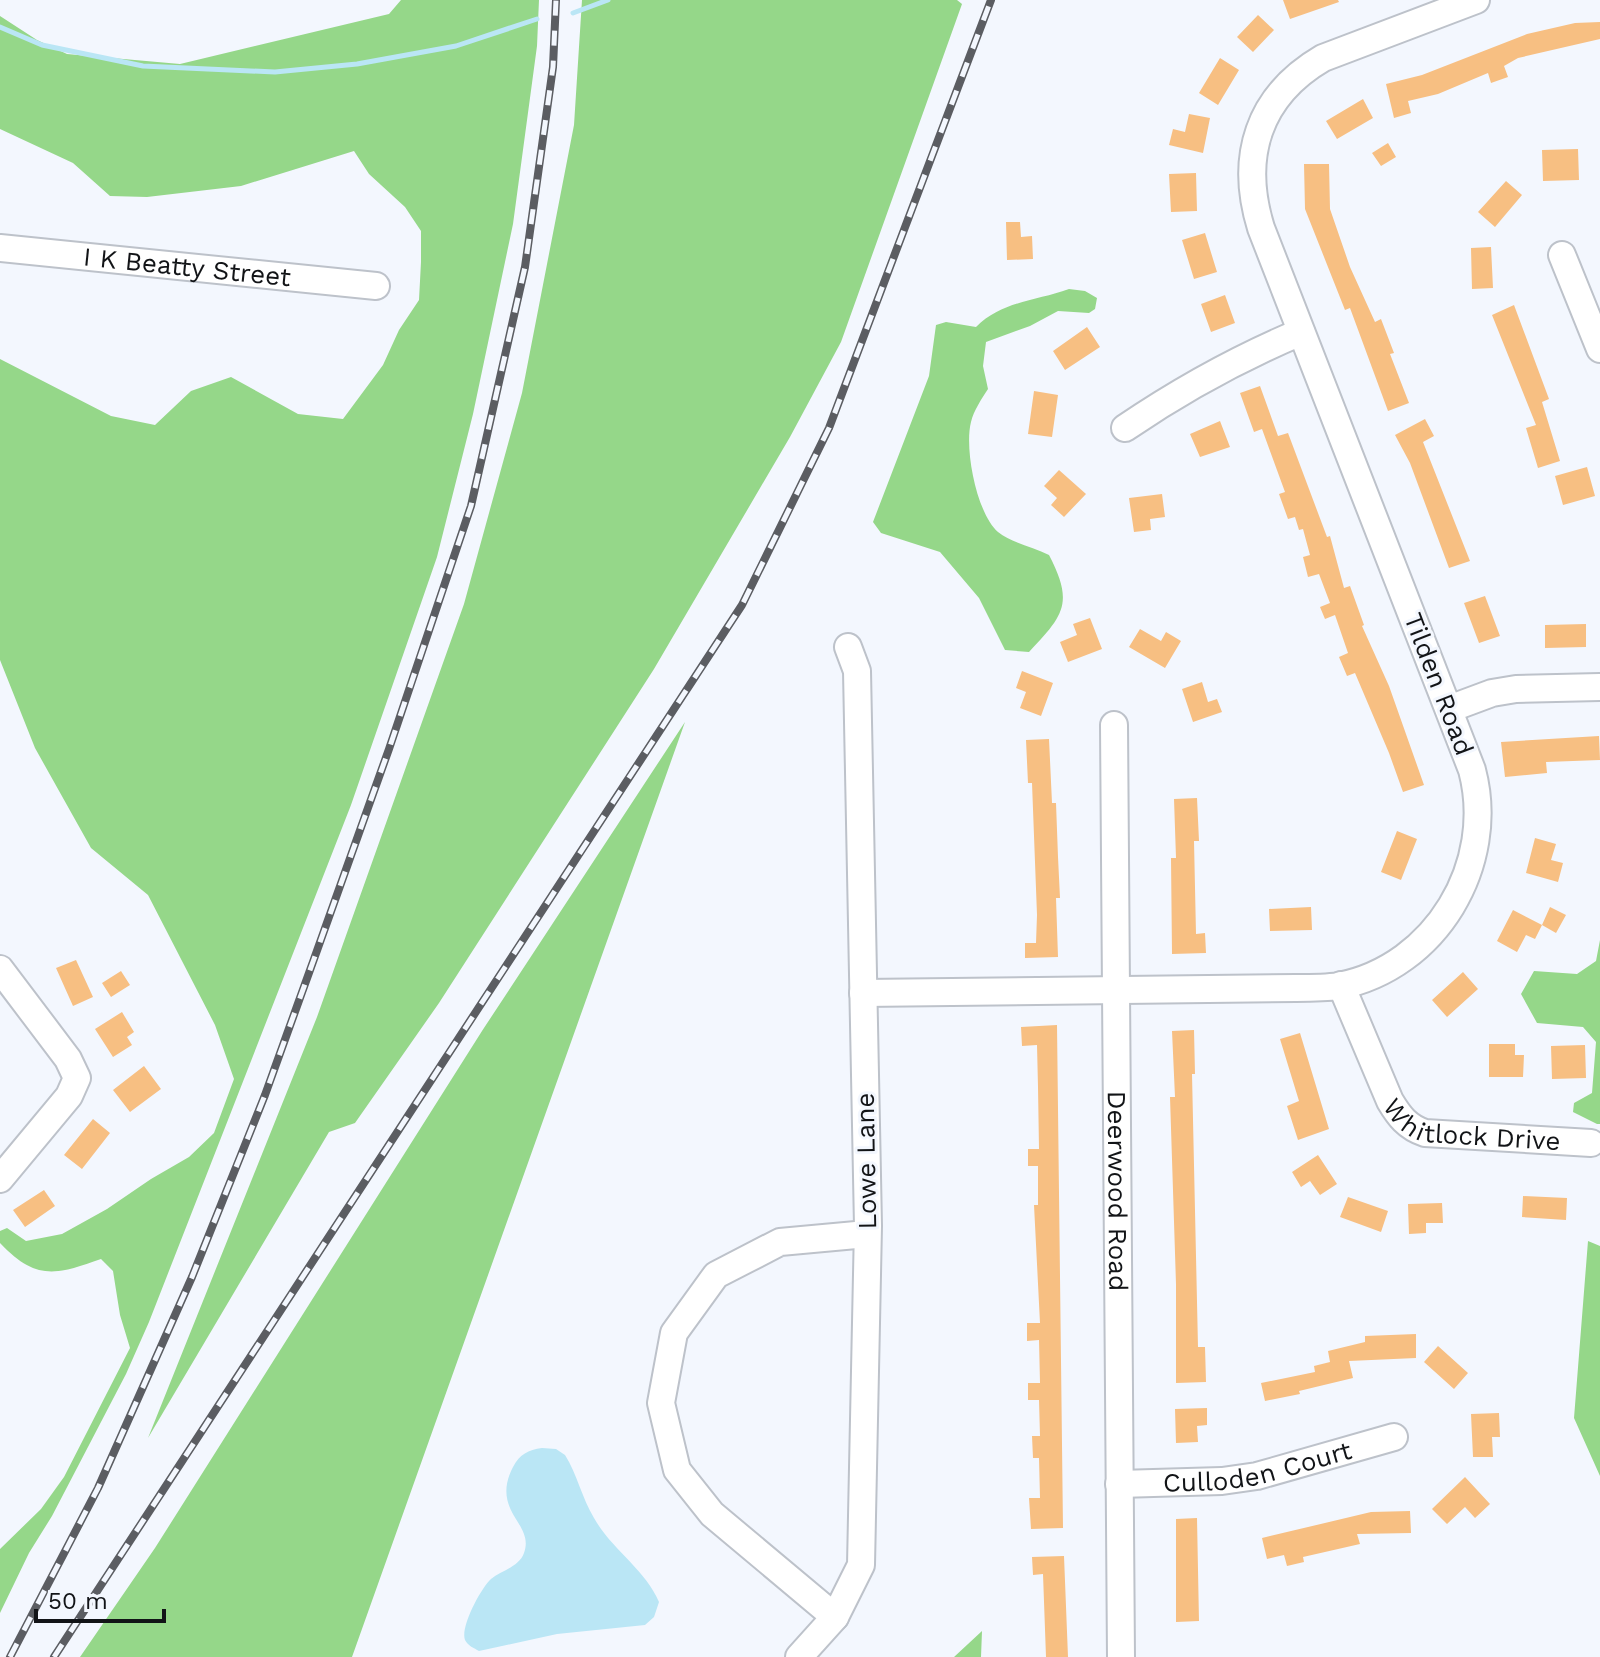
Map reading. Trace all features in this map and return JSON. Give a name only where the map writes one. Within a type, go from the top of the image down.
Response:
[{"type":"street","name":"Tilden Road","points":[[863,993],[1341,985],[1366,978],[1394,963],[1429,937],[1450,910],[1469,870],[1476,844],[1479,813],[1477,789],[1449,709],[1261,228],[1251,184],[1255,148],[1266,115],[1292,80],[1323,58],[1476,0]]},
{"type":"street","name":"I K Beatty Street","points":[[0,248],[376,286]]},
{"type":"street","points":[[1562,255],[1600,349]]},
{"type":"street","points":[[1125,428],[1167,400],[1241,359],[1301,332]]},
{"type":"street","name":"Lowe Lane","points":[[799,1657],[835,1617],[861,1565],[867,1234],[857,671],[848,647]]},
{"type":"street","points":[[1449,709],[1492,693],[1516,689],[1600,687]]},
{"type":"street","name":"Deerwood Road","points":[[1114,725],[1121,1657]]},
{"type":"street","points":[[0,969],[68,1059],[77,1078],[69,1096],[0,1179]]},
{"type":"street","name":"Whitlock Drive","points":[[1341,985],[1390,1101],[1400,1118],[1413,1129],[1425,1133],[1591,1143]]},
{"type":"street","points":[[835,1617],[712,1514],[677,1470],[661,1403],[674,1333],[716,1275],[780,1242],[867,1234]]},
{"type":"street","name":"Culloden Court","points":[[1119,1484],[1222,1481],[1257,1476],[1394,1437]]},
{"type":"green space","points":[[401,0],[539,0],[537,46],[513,224],[473,414],[437,557],[351,805],[149,1322],[126,1374],[0,1613],[0,1549],[41,1509],[64,1477],[130,1348],[120,1315],[113,1271],[101,1259],[59,1271],[36,1269],[0,1243],[0,1231],[7,1228],[26,1241],[62,1234],[189,1157],[214,1133],[234,1079],[215,1025],[148,895],[91,848],[35,748],[0,660],[0,359],[111,416],[155,425],[191,391],[231,377],[298,414],[343,419],[383,365],[399,330],[419,300],[421,231],[405,207],[369,174],[354,151],[241,186],[147,197],[110,196],[73,163],[0,129],[0,16],[37,40],[67,54],[180,64],[389,14]]},
{"type":"green space","points":[[582,0],[957,0],[962,4],[841,342],[790,437],[654,669],[439,1003],[355,1123],[329,1132],[148,1438],[317,1017],[464,604],[522,393],[574,125]]},
{"type":"green space","points":[[1069,289],[1085,291],[1097,298],[1095,309],[1089,313],[1058,311],[1030,326],[986,342],[983,366],[988,389],[971,422],[971,464],[984,511],[998,532],[1049,555],[1057,571],[1063,597],[1057,618],[1029,652],[1005,650],[979,598],[940,552],[881,533],[873,522],[929,376],[936,325],[946,322],[976,327],[1008,307]]},
{"type":"green space","points":[[685,722],[352,1657],[80,1657],[155,1548],[482,1031]]},
{"type":"green space","points":[[1600,940],[1600,1124],[1597,1124],[1573,1112],[1574,1103],[1592,1093],[1596,1042],[1583,1027],[1537,1023],[1521,994],[1534,971],[1577,974],[1596,961]]},
{"type":"green space","points":[[1588,1241],[1600,1246],[1600,1476],[1574,1418]]},
{"type":"green space","points":[[982,1631],[981,1657],[954,1657]]},
{"type":"water","points":[[542,1448],[556,1449],[565,1455],[601,1529],[645,1579],[659,1602],[654,1617],[645,1625],[557,1634],[479,1651],[469,1645],[464,1634],[472,1608],[491,1579],[522,1558],[526,1543],[509,1506],[507,1482],[522,1456]]},
{"type":"building","points":[[1283,0],[1338,0],[1339,2],[1290,19]]},
{"type":"building","points":[[1258,15],[1274,30],[1253,52],[1237,37]]},
{"type":"building","points":[[1600,22],[1600,39],[1518,58],[1504,66],[1508,77],[1491,83],[1488,73],[1438,94],[1408,101],[1411,113],[1394,118],[1386,84],[1422,75],[1527,34],[1575,23]]},
{"type":"building","points":[[1220,58],[1239,70],[1218,105],[1199,93]]},
{"type":"building","points":[[1363,99],[1373,118],[1337,139],[1326,121]]},
{"type":"building","points":[[1189,114],[1210,118],[1203,153],[1169,145],[1173,129],[1185,132]]},
{"type":"building","points":[[1388,143],[1396,157],[1381,166],[1372,153]]},
{"type":"building","points":[[1578,149],[1579,180],[1543,181],[1542,150]]},
{"type":"building","points":[[1304,164],[1329,164],[1330,209],[1350,267],[1375,322],[1381,319],[1394,353],[1390,354],[1409,403],[1388,411],[1350,308],[1345,310],[1305,209]]},
{"type":"building","points":[[1196,173],[1197,211],[1171,212],[1169,174]]},
{"type":"building","points":[[1506,181],[1522,195],[1495,227],[1478,212]]},
{"type":"building","points":[[1006,222],[1020,222],[1021,237],[1032,236],[1033,259],[1007,260]]},
{"type":"building","points":[[1205,233],[1217,272],[1194,279],[1182,240]]},
{"type":"building","points":[[1491,247],[1493,288],[1472,289],[1471,248]]},
{"type":"building","points":[[1225,295],[1235,323],[1211,332],[1201,304]]},
{"type":"building","points":[[1514,305],[1549,399],[1542,402],[1560,461],[1538,468],[1526,428],[1536,425],[1492,315]]},
{"type":"building","points":[[1087,327],[1100,347],[1065,370],[1053,351]]},
{"type":"building","points":[[1260,386],[1278,436],[1288,433],[1327,537],[1330,536],[1344,588],[1350,586],[1362,626],[1389,686],[1424,785],[1403,792],[1355,673],[1347,676],[1339,657],[1348,653],[1335,615],[1325,619],[1320,607],[1330,603],[1319,574],[1308,577],[1303,557],[1310,555],[1303,529],[1299,530],[1295,517],[1288,519],[1279,494],[1285,492],[1262,429],[1254,432],[1240,393]]},
{"type":"building","points":[[1034,391],[1058,395],[1052,437],[1028,434]]},
{"type":"building","points":[[1425,419],[1434,436],[1423,442],[1470,561],[1449,568],[1410,463],[1395,435]]},
{"type":"building","points":[[1220,421],[1230,447],[1200,457],[1190,434]]},
{"type":"building","points":[[1587,467],[1595,496],[1563,505],[1555,476]]},
{"type":"building","points":[[1059,470],[1086,494],[1064,517],[1051,505],[1057,498],[1044,486]]},
{"type":"building","points":[[1162,494],[1165,517],[1150,519],[1151,530],[1134,532],[1129,498]]},
{"type":"building","points":[[1485,596],[1500,636],[1479,643],[1464,603]]},
{"type":"building","points":[[1090,618],[1102,649],[1068,662],[1060,642],[1077,635],[1073,624]]},
{"type":"building","points":[[1586,624],[1586,647],[1545,648],[1545,625]]},
{"type":"building","points":[[1140,629],[1161,641],[1166,632],[1181,641],[1165,668],[1129,647]]},
{"type":"building","points":[[1022,671],[1053,683],[1041,716],[1020,708],[1026,692],[1016,688]]},
{"type":"building","points":[[1202,682],[1208,702],[1217,699],[1222,712],[1193,722],[1182,689]]},
{"type":"building","points":[[1599,736],[1600,760],[1546,762],[1547,773],[1505,777],[1501,742]]},
{"type":"building","points":[[1049,739],[1052,803],[1056,803],[1060,898],[1056,898],[1058,957],[1025,958],[1025,943],[1036,943],[1037,915],[1032,783],[1028,783],[1026,740]]},
{"type":"building","points":[[1197,798],[1199,841],[1194,841],[1196,934],[1205,933],[1206,953],[1172,954],[1171,858],[1176,858],[1174,799]]},
{"type":"building","points":[[1397,831],[1417,839],[1401,880],[1381,872]]},
{"type":"building","points":[[1535,838],[1556,844],[1551,860],[1563,863],[1558,882],[1526,873]]},
{"type":"building","points":[[1311,907],[1312,930],[1270,931],[1269,909]]},
{"type":"building","points":[[1550,907],[1566,915],[1556,933],[1542,925]]},
{"type":"building","points":[[1513,910],[1542,925],[1535,939],[1526,935],[1517,952],[1497,941]]},
{"type":"building","points":[[76,960],[93,997],[73,1006],[56,968]]},
{"type":"building","points":[[121,971],[130,985],[111,997],[102,983]]},
{"type":"building","points":[[1463,972],[1478,989],[1447,1017],[1432,1000]]},
{"type":"building","points":[[122,1012],[134,1032],[127,1037],[132,1045],[113,1057],[95,1029]]},
{"type":"building","points":[[1057,1025],[1063,1528],[1031,1529],[1029,1498],[1040,1498],[1039,1458],[1033,1458],[1032,1436],[1040,1436],[1039,1400],[1028,1400],[1028,1383],[1040,1383],[1039,1340],[1027,1341],[1027,1323],[1040,1323],[1034,1205],[1038,1205],[1038,1166],[1028,1166],[1028,1149],[1039,1149],[1038,1087],[1037,1045],[1022,1046],[1021,1027]]},
{"type":"building","points":[[1194,1030],[1195,1074],[1192,1074],[1198,1347],[1205,1347],[1206,1382],[1176,1383],[1170,1097],[1175,1097],[1172,1031]]},
{"type":"building","points":[[1300,1033],[1329,1129],[1298,1140],[1287,1106],[1299,1101],[1280,1039]]},
{"type":"building","points":[[1489,1044],[1515,1044],[1515,1055],[1524,1055],[1523,1077],[1489,1077]]},
{"type":"building","points":[[1585,1045],[1586,1078],[1552,1079],[1551,1046]]},
{"type":"building","points":[[144,1066],[161,1089],[130,1112],[113,1090]]},
{"type":"building","points":[[93,1119],[110,1133],[82,1169],[64,1155]]},
{"type":"building","points":[[1318,1155],[1337,1184],[1320,1195],[1310,1181],[1301,1187],[1292,1172]]},
{"type":"building","points":[[44,1190],[55,1206],[25,1227],[13,1210]]},
{"type":"building","points":[[1523,1196],[1567,1198],[1566,1220],[1522,1217]]},
{"type":"building","points":[[1348,1197],[1388,1211],[1381,1232],[1340,1217]]},
{"type":"building","points":[[1442,1203],[1443,1223],[1426,1223],[1426,1233],[1409,1234],[1408,1204]]},
{"type":"building","points":[[1416,1334],[1416,1358],[1349,1361],[1353,1378],[1265,1401],[1261,1383],[1315,1372],[1314,1366],[1330,1362],[1328,1351],[1365,1342],[1365,1336]]},
{"type":"building","points":[[1438,1346],[1468,1373],[1454,1389],[1424,1362]]},
{"type":"building","points":[[1207,1408],[1207,1425],[1197,1426],[1198,1442],[1176,1443],[1175,1409]]},
{"type":"building","points":[[1499,1413],[1500,1437],[1492,1437],[1493,1457],[1473,1457],[1471,1414]]},
{"type":"building","points":[[1465,1477],[1490,1504],[1475,1518],[1465,1507],[1447,1524],[1432,1509]]},
{"type":"building","points":[[1410,1511],[1411,1533],[1357,1534],[1360,1544],[1303,1557],[1304,1562],[1287,1566],[1284,1555],[1267,1559],[1262,1538],[1371,1512]]},
{"type":"building","points":[[1197,1518],[1199,1621],[1176,1622],[1176,1519]]},
{"type":"building","points":[[1064,1556],[1068,1657],[1046,1657],[1043,1574],[1033,1575],[1032,1557]]},
{"type":"waterway","points":[[573,13],[608,0]]},
{"type":"waterway","points":[[0,27],[42,45],[143,66],[275,72],[357,64],[456,46],[537,19]]},
{"type":"railway","points":[[10,1657],[98,1488],[192,1277],[265,1095],[389,749],[471,506],[525,267],[553,67],[556,0]]},
{"type":"railway","points":[[54,1657],[742,605],[829,428],[991,0]]}]
